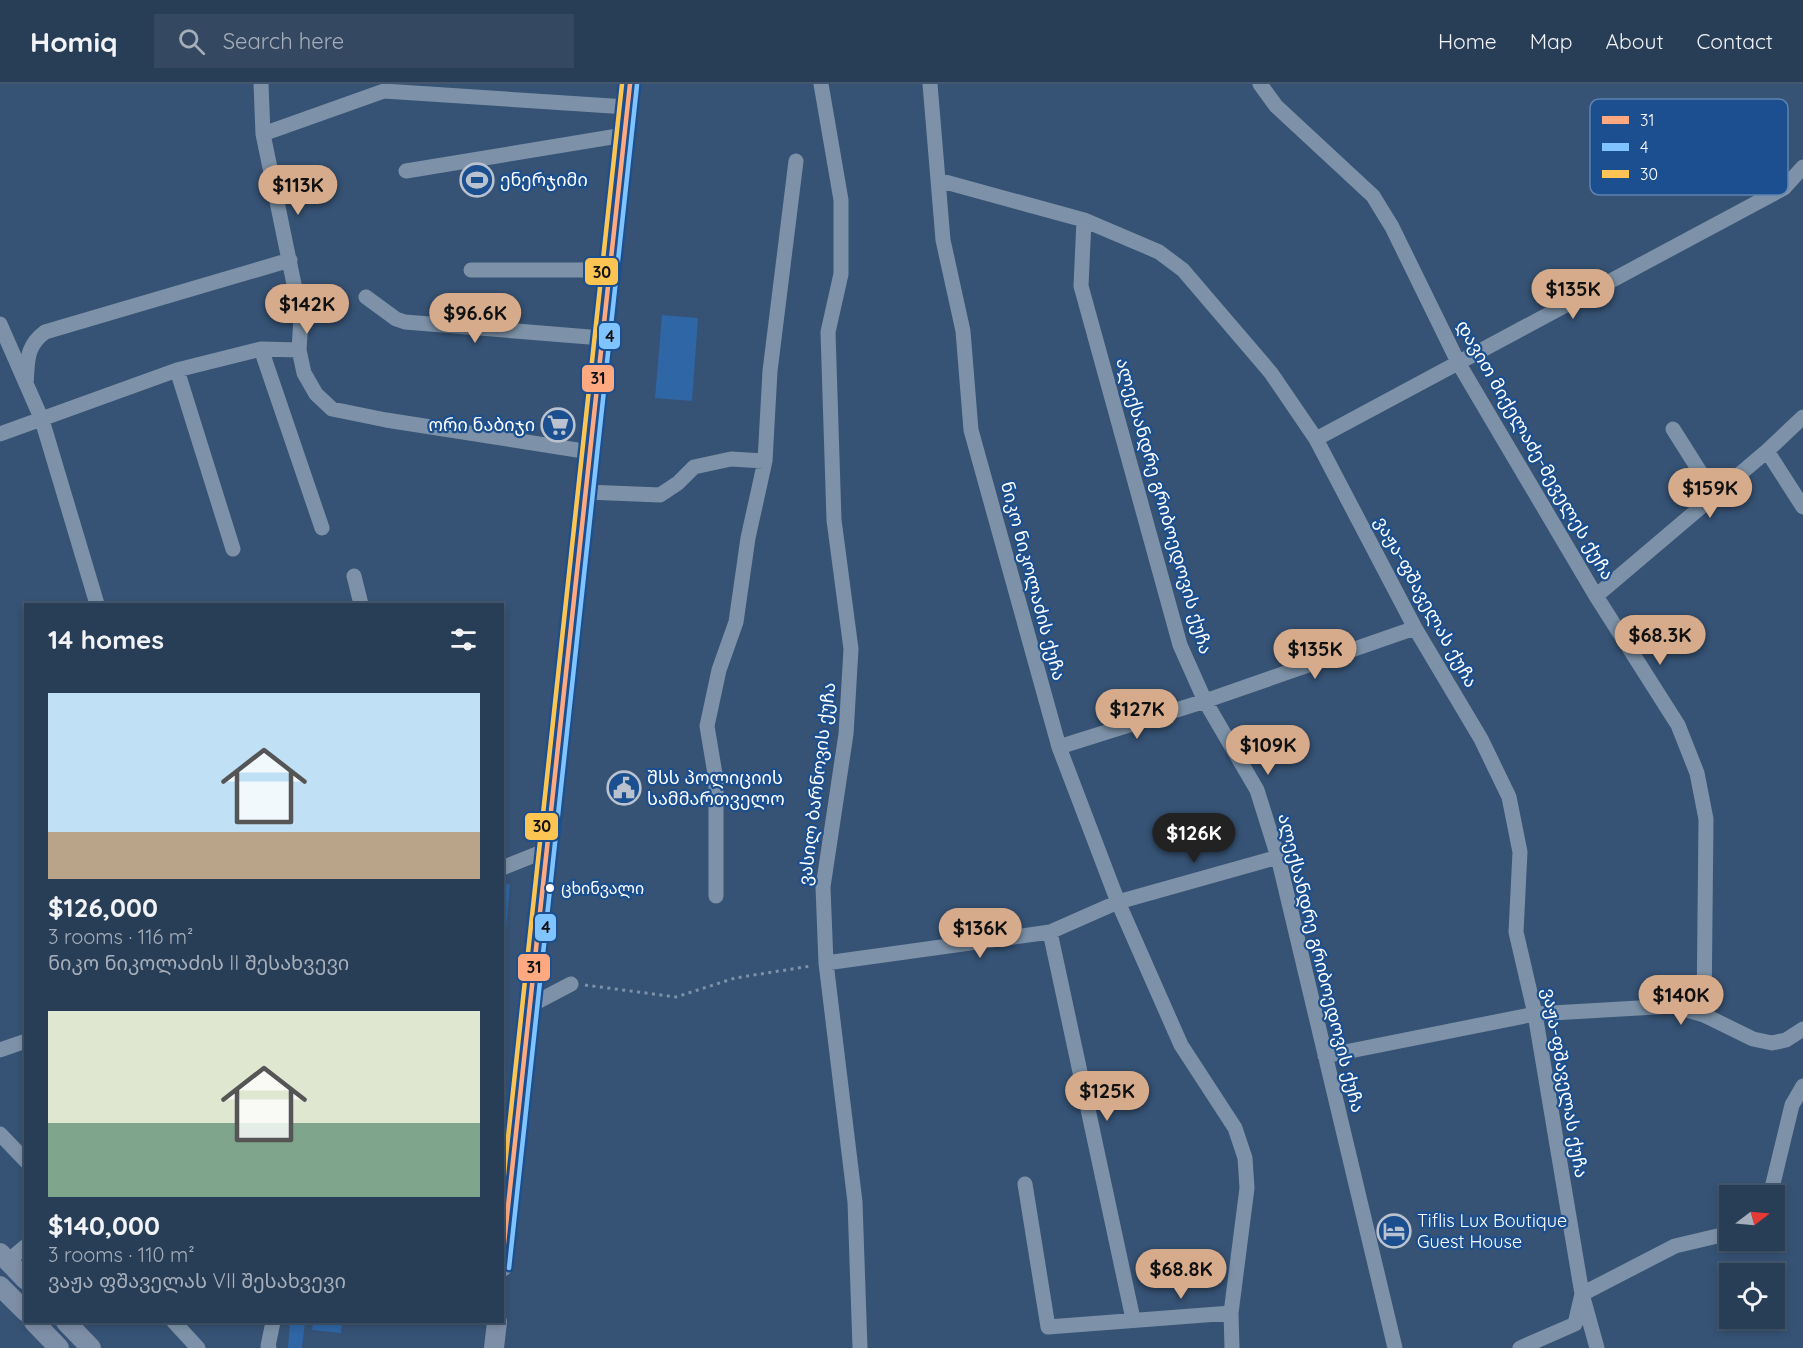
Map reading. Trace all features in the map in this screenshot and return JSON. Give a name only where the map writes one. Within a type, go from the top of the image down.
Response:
[{"type":"main road","points":[[504,1236],[548,850],[630,84]]},
{"type":"main road","points":[[4,1257],[24,1278]]},
{"type":"main road","points":[[0,1286],[24,1310]]},
{"type":"main road","points":[[35,1323],[59,1348]]},
{"type":"main road","points":[[67,1323],[91,1348]]},
{"type":"main road","points":[[494,1348],[497,1323]]},
{"type":"street","points":[[261,84],[263,134],[302,318],[299,350],[304,373],[316,394],[332,409],[386,420],[590,452]]},
{"type":"street","name":"ვასილ ბარნოვის ქუჩა","points":[[821,84],[841,200],[841,274],[828,332],[834,520],[851,649],[846,734],[823,887],[826,963],[855,1202],[860,1348]]},
{"type":"street","points":[[930,84],[938,180]]},
{"type":"street","name":"დავით მიქელაძე-მეველეს ქუჩა","points":[[1260,84],[1276,106],[1373,196],[1392,227],[1459,364],[1596,596],[1678,725],[1696,773],[1706,819],[1704,1015]]},
{"type":"street","points":[[263,134],[384,91],[627,107]]},
{"type":"street","points":[[406,171],[624,135]]},
{"type":"street","points":[[716,896],[716,780],[708,726],[718,670],[736,622],[748,538],[765,461],[770,371],[796,161]]},
{"type":"street","points":[[1788,183],[1803,166]]},
{"type":"street","name":"ვაჟა-ფშაველას ქუჩა","points":[[938,180],[1084,220],[1159,252],[1183,270],[1271,373],[1316,439],[1415,628],[1481,739],[1509,797],[1521,852],[1516,932],[1535,1014],[1582,1294],[1596,1344]]},
{"type":"street","name":"ნიკო ნიკოლაძის ქუჩა","points":[[938,180],[943,240],[963,331],[972,430],[1059,747],[1118,902],[1180,1045],[1235,1128],[1245,1158],[1247,1188],[1231,1313],[1232,1348]]},
{"type":"street","points":[[1316,439],[1771,195]]},
{"type":"street","name":"ალექსანდრე გრიბოედოვის ქუჩა","points":[[1084,220],[1081,286],[1180,645],[1205,701],[1257,790],[1278,857],[1395,1348]]},
{"type":"street","points":[[26,384],[29,353],[34,340],[45,332],[290,260]]},
{"type":"street","points":[[471,270],[610,270]]},
{"type":"street","points":[[366,297],[405,322],[603,338]]},
{"type":"street","points":[[0,324],[42,420],[97,603]]},
{"type":"street","points":[[0,434],[177,370],[261,348],[299,350]]},
{"type":"street","points":[[261,348],[322,528]]},
{"type":"street","points":[[177,370],[233,549]]},
{"type":"street","points":[[1596,596],[1767,451],[1803,417]]},
{"type":"street","points":[[1673,429],[1714,494]]},
{"type":"street","points":[[1767,451],[1803,507]]},
{"type":"street","points":[[586,492],[660,495],[678,483],[694,467],[731,459],[765,461]]},
{"type":"street","points":[[354,576],[361,603]]},
{"type":"street","points":[[1059,747],[1205,701],[1415,628]]},
{"type":"street","points":[[504,866],[548,850]]},
{"type":"street","points":[[826,963],[1050,932],[1118,902],[1278,857]]},
{"type":"street","points":[[1050,932],[1133,1319]]},
{"type":"street","points":[[531,1005],[571,984]]},
{"type":"street","points":[[1325,1056],[1535,1014],[1673,1006],[1704,1015],[1753,1039],[1772,1043],[1786,1040],[1803,1029]]},
{"type":"street","points":[[0,1050],[24,1042]]},
{"type":"street","points":[[1773,1185],[1792,1105],[1803,1086]]},
{"type":"street","points":[[0,1134],[24,1159]]},
{"type":"street","points":[[1025,1184],[1048,1327],[1231,1313]]},
{"type":"street","points":[[1575,1324],[1582,1294],[1675,1246],[1719,1236]]},
{"type":"street","points":[[4,1257],[24,1247]]},
{"type":"street","points":[[175,1323],[198,1348]]},
{"type":"street","points":[[269,1348],[273,1323]]},
{"type":"street","points":[[1575,1324],[1596,1344]]},
{"type":"street","points":[[1520,1348],[1575,1324]]},
{"type":"path","points":[[571,984],[676,997],[735,978],[826,963]]},
{"type":"shaded area","points":[[662,315],[698,318],[692,401],[655,398]]},
{"type":"shaded area","points":[[510,884],[504,951],[504,885]]},
{"type":"shaded area","points":[[290,1323],[305,1323],[302,1348],[288,1348]]},
{"type":"shaded area","points":[[313,1323],[342,1323],[341,1333],[312,1330]]},
{"type":"transit line","name":"30","points":[[504,1175],[622,84]]},
{"type":"transit line","name":"31","points":[[504,1244],[630,84]]},
{"type":"transit line","name":"4","points":[[509,1268],[637,85]]},
{"type":"place","name":"ენერჯიმი","points":[[477,180]]},
{"type":"place","name":"ორი ნაბიჯი","points":[[558,425]]},
{"type":"place","name":"შსს პოლიციის სამმართველო","points":[[624,788]]},
{"type":"place","name":"ცხინვალი","points":[[550,888]]},
{"type":"place","name":"Tiflis Lux Boutique Guest House","points":[[1394,1231]]}]
